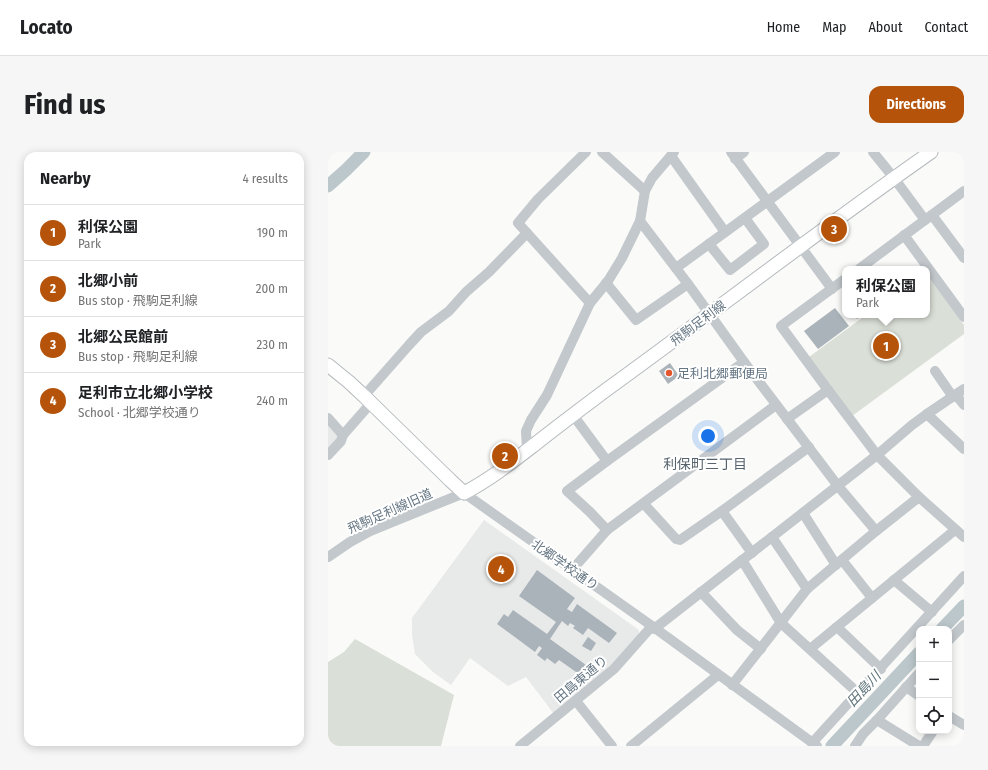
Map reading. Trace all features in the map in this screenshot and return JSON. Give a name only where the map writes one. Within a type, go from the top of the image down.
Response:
[{"type":"main road","name":"飛駒足利線","points":[[464,493],[481,484],[800,246],[931,152]]},
{"type":"main road","name":"北郷学校通り","points":[[328,365],[368,399],[464,493]]},
{"type":"street","points":[[586,152],[538,198],[518,223],[590,303]]},
{"type":"street","points":[[602,152],[645,191]]},
{"type":"street","points":[[744,152],[733,155],[832,289]]},
{"type":"street","points":[[676,268],[834,152]]},
{"type":"street","points":[[873,152],[964,258]]},
{"type":"street","points":[[527,450],[526,431],[531,420],[547,395],[590,303],[606,284],[622,258],[640,221],[645,191],[652,178],[673,154],[725,232]]},
{"type":"street","points":[[863,266],[964,191]]},
{"type":"street","points":[[709,244],[730,270],[764,244],[745,218]]},
{"type":"street","points":[[640,221],[776,405],[838,486],[876,530]]},
{"type":"street","points":[[328,455],[341,441],[343,435],[408,344],[420,332],[449,311],[466,292],[489,272],[527,233]]},
{"type":"street","points":[[904,235],[927,266]]},
{"type":"street","points":[[930,271],[964,317]]},
{"type":"street","points":[[842,281],[781,326],[877,455],[919,497],[964,537]]},
{"type":"street","points":[[606,284],[636,320],[688,284]]},
{"type":"street","points":[[606,530],[568,491],[607,460],[744,362]]},
{"type":"street","points":[[935,371],[958,394],[964,405]]},
{"type":"street","points":[[788,420],[828,390]]},
{"type":"street","name":"田島東通り","points":[[520,746],[614,669],[653,627],[702,592],[838,486],[912,425],[958,394]]},
{"type":"street","points":[[572,570],[606,530],[644,504],[776,405]]},
{"type":"street","points":[[927,414],[964,449]]},
{"type":"street","points":[[573,415],[607,460]]},
{"type":"street","points":[[328,418],[343,435]]},
{"type":"street","points":[[644,504],[676,539],[680,540],[809,447]]},
{"type":"street","name":"飛駒足利線旧道","points":[[328,557],[350,542],[370,532],[464,493]]},
{"type":"street","name":"北郷学校通り","points":[[464,493],[816,745]]},
{"type":"street","points":[[732,685],[807,589],[876,530],[919,497]]},
{"type":"street","points":[[722,511],[752,553]]},
{"type":"street","points":[[803,513],[839,563],[872,598]]},
{"type":"street","points":[[810,649],[955,530]]},
{"type":"street","points":[[772,537],[807,589]]},
{"type":"street","points":[[742,560],[781,623],[858,693]]},
{"type":"street","points":[[816,745],[858,693],[964,576]]},
{"type":"street","points":[[894,580],[932,612]]},
{"type":"street","points":[[702,592],[737,630],[760,649]]},
{"type":"street","points":[[952,637],[964,625]]},
{"type":"street","points":[[837,627],[881,669]]},
{"type":"street","points":[[631,746],[718,675]]},
{"type":"street","points":[[855,746],[863,734],[916,676]]},
{"type":"street","points":[[906,687],[916,694]]},
{"type":"street","points":[[576,701],[612,746]]},
{"type":"street","points":[[952,718],[964,725]]},
{"type":"street","points":[[877,720],[919,746]]},
{"type":"street","points":[[923,746],[931,734]]},
{"type":"shaded area","points":[[930,279],[964,325],[964,334],[852,416],[809,357],[862,318],[930,318]]},
{"type":"shaded area","points":[[328,422],[339,434],[339,439],[328,451]]},
{"type":"shaded area","points":[[484,520],[639,630],[638,637],[618,660],[554,714],[526,677],[508,686],[470,658],[451,685],[433,672],[415,654],[412,635],[412,618]]},
{"type":"shaded area","points":[[355,639],[454,695],[441,746],[328,746],[328,662],[344,652]]},
{"type":"building","points":[[835,308],[849,326],[818,349],[804,331]]},
{"type":"building","name":"足利北郷郵便局","points":[[670,363],[679,376],[668,384],[659,371]]},
{"type":"building","points":[[537,570],[575,598],[567,609],[572,612],[577,604],[617,633],[609,643],[588,628],[583,635],[573,628],[575,626],[570,623],[568,626],[562,621],[550,639],[593,670],[586,679],[559,660],[555,664],[547,658],[545,661],[537,655],[542,648],[539,646],[535,652],[497,624],[504,614],[508,617],[513,610],[547,634],[556,622],[519,596]]},
{"type":"building","points":[[588,637],[596,643],[591,651],[582,646]]},
{"type":"waterway","points":[[328,186],[364,152]]},
{"type":"waterway","name":"田島川","points":[[945,626],[964,606]]},
{"type":"waterway","name":"田島川","points":[[832,746],[916,656]]},
{"type":"place","name":"北郷公民館前","points":[[834,229]]},
{"type":"place","name":"利保公園","points":[[886,346]]},
{"type":"place","name":"足利北郷郵便局","points":[[669,373]]},
{"type":"place","name":"北郷小前","points":[[505,456]]},
{"type":"place","name":"足利市立北郷小学校","points":[[501,569]]},
{"type":"district","name":"利保町三丁目","points":[[705,464]]}]
